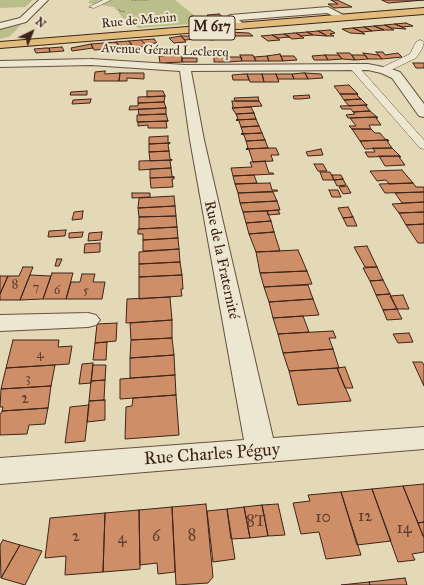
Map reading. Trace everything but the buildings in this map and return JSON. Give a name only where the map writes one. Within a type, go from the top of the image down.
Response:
[{"type":"main road","name":"Rue de Menin","points":[[0,45],[239,24],[286,18],[340,16],[424,9]]},
{"type":"main road","name":"Rue de Menin","points":[[0,42],[239,24]]},
{"type":"street","points":[[0,26],[23,20],[44,0]]},
{"type":"street","points":[[265,5],[286,18]]},
{"type":"street","points":[[239,24],[230,18],[286,18],[328,10],[340,16]]},
{"type":"street","points":[[0,23],[26,16]]},
{"type":"street","name":"Avenue Gérard Leclercq","points":[[0,64],[90,62],[185,68],[353,66],[384,70],[398,77],[424,113]]},
{"type":"street","name":"Rue de la Fraternité","points":[[185,68],[197,140],[260,451]]},
{"type":"street","points":[[0,323],[88,320]]},
{"type":"street","name":"Rue Charles Péguy","points":[[0,471],[424,438]]},
{"type":"lane","points":[[92,7],[108,0]]},
{"type":"lane","points":[[384,70],[413,56],[418,49],[420,42]]},
{"type":"lane","points":[[353,66],[424,146]]},
{"type":"path","points":[[131,0],[149,0]]},
{"type":"green space","points":[[0,0],[33,0],[25,7],[0,8]]},
{"type":"green space","points":[[90,0],[175,0],[204,23],[138,28],[123,18],[114,7],[88,3]]},
{"type":"green space","points":[[21,25],[9,37],[0,39],[0,29]]}]
